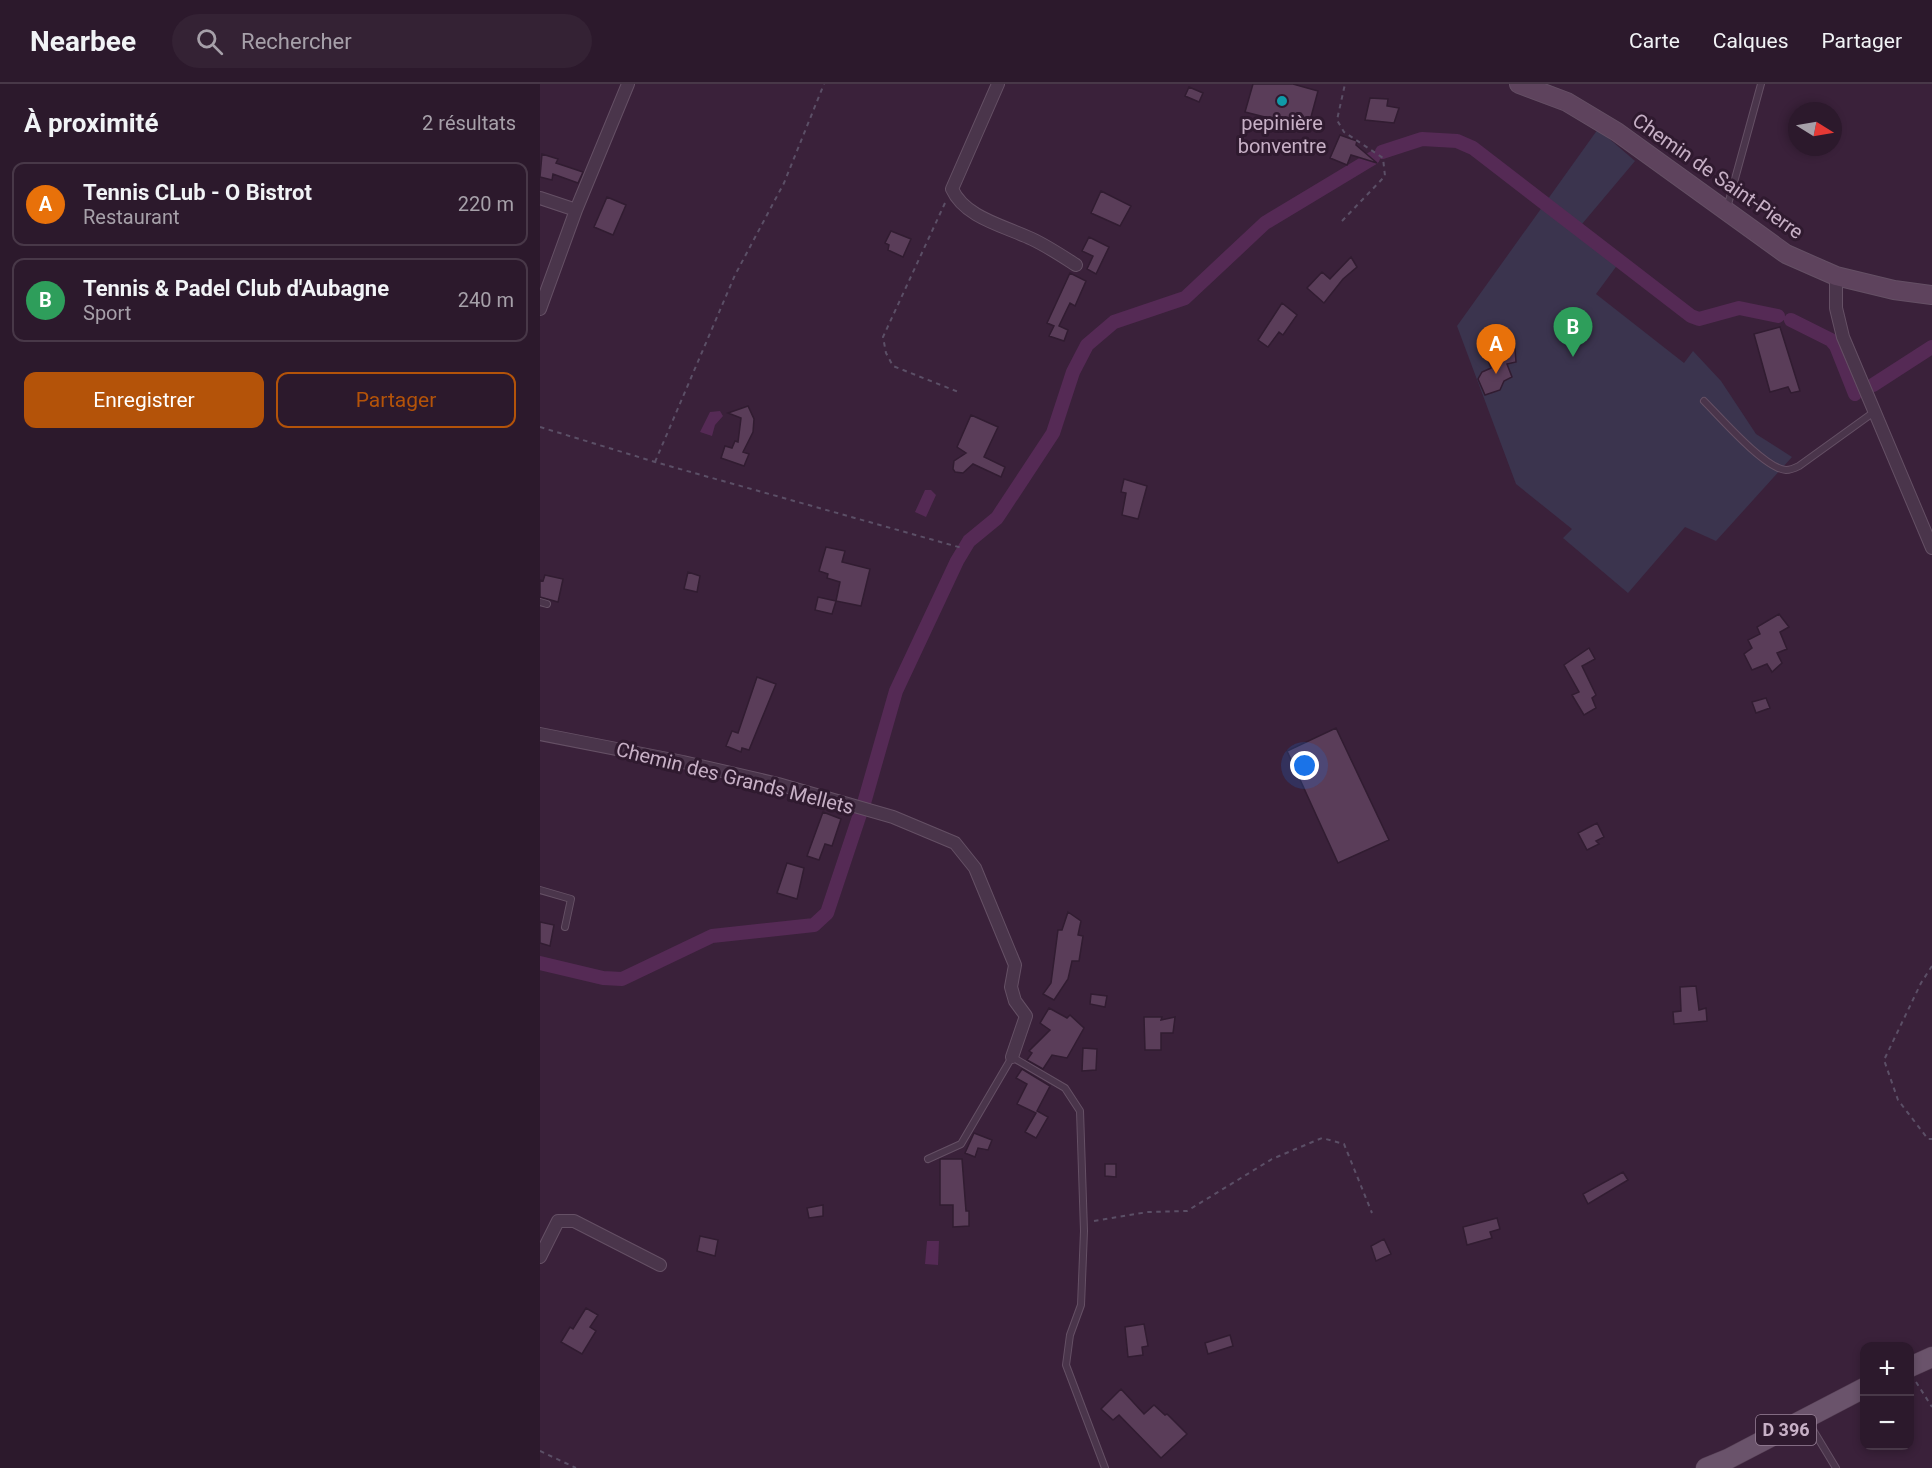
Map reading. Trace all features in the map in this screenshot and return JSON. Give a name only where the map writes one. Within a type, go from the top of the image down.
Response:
[{"type":"main road","name":"Chemin de Saint-Pierre","points":[[1519,84],[1567,102],[1617,132],[1726,213],[1786,254],[1836,276],[1894,290],[1932,295]]},
{"type":"main road","points":[[1914,1371],[1932,1357]]},
{"type":"main road","name":"D 396","points":[[1706,1468],[1860,1390]]},
{"type":"street","points":[[540,309],[576,210],[628,84]]},
{"type":"street","points":[[998,84],[952,189],[958,203],[985,218],[1035,240],[1076,265]]},
{"type":"street","points":[[540,198],[576,210]]},
{"type":"street","points":[[1836,276],[1836,308],[1843,337],[1932,549]]},
{"type":"street","name":"Chemin des Grands Mellets","points":[[540,734],[778,784],[893,818],[955,843],[975,868],[1015,965],[1011,987],[1015,1001],[1026,1016],[1012,1057]]},
{"type":"street","points":[[540,1257],[558,1221],[574,1221],[660,1265]]},
{"type":"lane","points":[[1726,213],[1761,84]]},
{"type":"lane","points":[[1704,401],[1750,448],[1777,468],[1786,470],[1799,466],[1874,411]]},
{"type":"lane","points":[[540,890],[571,899],[565,927]]},
{"type":"lane","points":[[928,1159],[961,1144],[1012,1057],[1065,1088],[1080,1111],[1084,1222],[1081,1305],[1070,1335],[1066,1365],[1105,1468]]},
{"type":"lane","points":[[1806,1419],[1836,1468]]},
{"type":"path","points":[[655,462],[735,274],[784,183],[824,84]]},
{"type":"path","points":[[1342,221],[1385,176],[1383,158],[1344,132],[1337,120],[1345,84]]},
{"type":"path","points":[[952,189],[883,337],[886,353],[892,366],[960,393]]},
{"type":"path","points":[[540,427],[655,462],[962,548]]},
{"type":"path","points":[[1932,966],[1921,983],[1884,1060],[1898,1101],[1928,1139],[1932,1138]]},
{"type":"path","points":[[1084,1222],[1114,1220],[1148,1212],[1186,1211],[1272,1159],[1322,1138],[1344,1144],[1372,1213]]},
{"type":"path","points":[[1914,1376],[1932,1407]]},
{"type":"path","points":[[540,1451],[576,1468]]},
{"type":"shaded area","points":[[1598,129],[1635,161],[1582,224],[1621,260],[1596,294],[1684,363],[1693,351],[1721,381],[1756,434],[1792,457],[1716,541],[1685,527],[1628,593],[1563,538],[1572,529],[1516,484],[1457,326]]},
{"type":"shaded area","points":[[720,411],[723,416],[715,425],[712,436],[700,432],[710,412]]},
{"type":"shaded area","points":[[925,490],[931,490],[936,495],[926,517],[915,512]]},
{"type":"shaded area","points":[[927,1241],[939,1241],[938,1265],[925,1264]]},
{"type":"building","name":"pepinière bonventre","points":[[1253,84],[1293,84],[1318,91],[1308,128],[1245,112]]},
{"type":"building","points":[[1189,87],[1203,93],[1199,102],[1185,96]]},
{"type":"building","points":[[1370,98],[1388,99],[1387,106],[1399,108],[1394,123],[1365,120]]},
{"type":"building","points":[[1340,135],[1357,141],[1356,145],[1377,163],[1351,155],[1347,165],[1330,158]]},
{"type":"building","points":[[542,154],[558,159],[556,163],[583,172],[578,183],[553,174],[552,180],[540,177]]},
{"type":"building","points":[[1101,191],[1131,206],[1120,226],[1091,213]]},
{"type":"building","points":[[607,197],[626,205],[613,235],[594,227]]},
{"type":"building","points":[[891,231],[911,239],[903,257],[888,250],[889,245],[885,243]]},
{"type":"building","points":[[1089,237],[1109,247],[1096,274],[1087,269],[1093,256],[1082,251]]},
{"type":"building","points":[[1351,257],[1357,267],[1343,279],[1324,303],[1307,288],[1322,272],[1330,279]]},
{"type":"building","points":[[1070,273],[1086,281],[1075,306],[1070,303],[1059,326],[1068,330],[1064,341],[1049,336],[1054,326],[1047,323]]},
{"type":"building","points":[[1282,303],[1297,315],[1283,335],[1279,332],[1268,347],[1258,340]]},
{"type":"building","points":[[1780,327],[1800,391],[1791,393],[1788,387],[1770,392],[1754,334]]},
{"type":"building","points":[[1515,349],[1516,362],[1507,364],[1512,377],[1504,381],[1500,390],[1485,395],[1478,379],[1482,372],[1491,368],[1489,363],[1503,358],[1503,351]]},
{"type":"building","points":[[748,406],[754,419],[753,432],[743,452],[749,454],[744,466],[721,458],[725,446],[732,448],[735,441],[738,442],[741,418],[728,413]]},
{"type":"building","points":[[971,415],[998,427],[984,457],[1005,467],[1001,477],[973,464],[963,473],[955,472],[953,469],[954,461],[966,453],[957,447]]},
{"type":"building","points":[[1124,479],[1147,486],[1138,519],[1122,515],[1126,493],[1121,492]]},
{"type":"building","points":[[826,547],[845,551],[842,562],[870,569],[861,606],[836,601],[840,582],[827,578],[828,574],[819,571]]},
{"type":"building","points":[[688,572],[700,576],[697,592],[684,589]]},
{"type":"building","points":[[545,575],[563,579],[558,602],[540,597],[540,580],[543,581]]},
{"type":"building","points":[[818,597],[836,601],[832,614],[815,610]]},
{"type":"building","points":[[1779,614],[1789,627],[1780,632],[1787,649],[1777,653],[1782,663],[1772,672],[1767,664],[1752,670],[1744,654],[1752,648],[1748,640],[1760,634],[1757,627]]},
{"type":"building","points":[[1589,648],[1595,659],[1582,666],[1596,695],[1592,698],[1596,708],[1584,715],[1572,695],[1579,692],[1564,665]]},
{"type":"building","points":[[757,677],[776,684],[749,750],[742,748],[741,752],[726,746],[732,731],[738,733]]},
{"type":"building","points":[[1766,698],[1770,708],[1756,713],[1752,702]]},
{"type":"building","points":[[1336,728],[1389,840],[1338,863],[1287,751]]},
{"type":"building","points":[[823,812],[841,819],[832,846],[825,844],[819,860],[807,856]]},
{"type":"building","points":[[1597,823],[1604,837],[1596,841],[1599,844],[1587,850],[1578,833]]},
{"type":"building","points":[[787,863],[804,868],[797,899],[777,893]]},
{"type":"building","points":[[1068,912],[1081,921],[1078,935],[1083,936],[1079,961],[1072,961],[1068,979],[1054,1000],[1043,994],[1051,983],[1058,930],[1062,930]]},
{"type":"building","points":[[540,922],[554,925],[550,946],[540,943]]},
{"type":"building","points":[[1696,986],[1699,1010],[1706,1008],[1707,1021],[1674,1024],[1673,1012],[1681,1011],[1680,987]]},
{"type":"building","points":[[1091,994],[1107,996],[1105,1007],[1090,1004]]},
{"type":"building","points":[[1049,1008],[1067,1018],[1070,1015],[1084,1028],[1067,1058],[1052,1055],[1043,1069],[1027,1060],[1032,1053],[1029,1051],[1050,1030],[1040,1023]]},
{"type":"building","points":[[1144,1017],[1162,1017],[1161,1020],[1175,1017],[1173,1033],[1161,1033],[1161,1050],[1145,1050]]},
{"type":"building","points":[[1083,1048],[1097,1049],[1096,1070],[1082,1071]]},
{"type":"building","points":[[1022,1069],[1050,1086],[1037,1111],[1048,1117],[1036,1138],[1025,1132],[1036,1113],[1017,1104],[1027,1084],[1016,1078]]},
{"type":"building","points":[[974,1133],[992,1140],[988,1150],[978,1148],[975,1157],[965,1153]]},
{"type":"building","points":[[940,1159],[962,1159],[969,1226],[953,1227],[953,1205],[940,1205]]},
{"type":"building","points":[[1105,1164],[1116,1164],[1116,1177],[1105,1176]]},
{"type":"building","points":[[1623,1172],[1628,1180],[1588,1204],[1583,1194]]},
{"type":"building","points":[[823,1205],[823,1216],[809,1218],[807,1208]]},
{"type":"building","points":[[1497,1218],[1500,1229],[1490,1232],[1492,1238],[1467,1245],[1463,1227]]},
{"type":"building","points":[[700,1236],[718,1240],[715,1256],[697,1251]]},
{"type":"building","points":[[1384,1239],[1391,1254],[1376,1261],[1371,1246]]},
{"type":"building","points":[[586,1308],[598,1315],[590,1327],[596,1331],[582,1354],[561,1342],[570,1327],[573,1329]]},
{"type":"building","points":[[1144,1324],[1148,1346],[1142,1347],[1143,1355],[1128,1357],[1125,1327]]},
{"type":"building","points":[[1230,1335],[1233,1346],[1208,1354],[1205,1343]]},
{"type":"building","points":[[1121,1389],[1144,1414],[1154,1405],[1165,1415],[1167,1414],[1187,1434],[1161,1458],[1119,1415],[1113,1420],[1101,1409]]},
{"type":"waterway","points":[[1382,152],[1422,139],[1457,141],[1473,148],[1691,316],[1699,319],[1739,308],[1778,316]]},
{"type":"waterway","points":[[864,803],[896,691],[957,561],[969,541],[997,518],[1053,433],[1073,372],[1087,345],[1114,322],[1185,298],[1265,223],[1373,158]]},
{"type":"waterway","points":[[1791,320],[1831,340],[1836,346],[1855,394]]},
{"type":"waterway","points":[[1873,385],[1932,347]]},
{"type":"waterway","points":[[540,963],[603,978],[622,979],[712,936],[814,925],[827,913],[861,811]]},
{"type":"place","name":"pepinière bonventre","points":[[1282,101]]},
{"type":"place","name":"Tennis & Padel Club d'Aubagne","points":[[1573,357]]},
{"type":"place","name":"Tennis CLub - O Bistrot","points":[[1496,374]]}]
